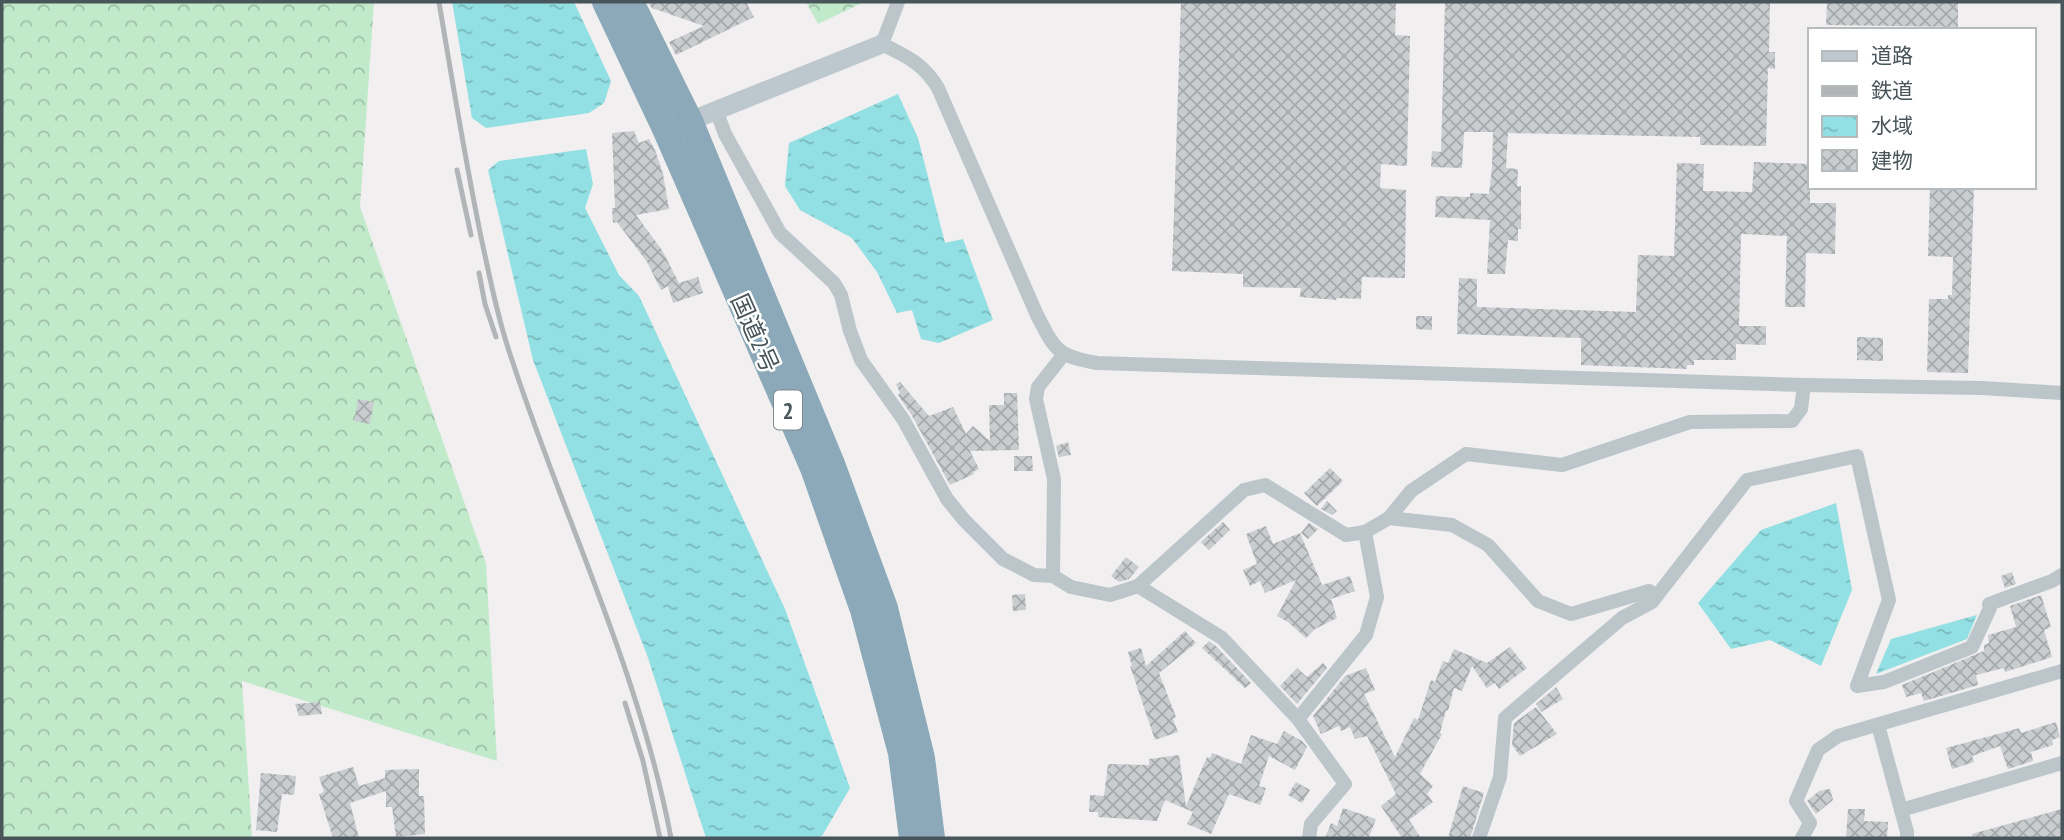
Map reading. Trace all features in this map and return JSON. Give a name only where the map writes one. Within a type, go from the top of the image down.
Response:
[{"type":"highway","name":"国道2号","points":[[605,2],[678,126],[832,464],[885,608],[922,758],[932,838]]},
{"type":"highway","name":"国道2号","points":[[631,2],[813,468],[863,610],[901,753],[912,838]]},
{"type":"street","points":[[678,126],[881,44],[898,2]]},
{"type":"street","points":[[881,44],[915,61],[928,71],[938,88],[1037,316],[1053,345],[1064,354],[1097,363],[1982,388],[2062,393]]},
{"type":"street","points":[[716,110],[725,134],[776,226],[834,283],[841,295],[861,360],[903,419],[947,499],[1003,559],[1034,575],[1053,576],[1071,587],[1110,595],[1138,586],[1244,490],[1265,485],[1346,535],[1365,532],[1389,518],[1410,491],[1466,454],[1562,465],[1690,422],[1792,421],[1801,409],[1804,385]]},
{"type":"street","points":[[1053,576],[1054,479],[1035,399],[1038,387],[1064,354]]},
{"type":"street","points":[[1479,838],[1500,777],[1505,718],[1622,618],[1652,602],[1747,480],[1857,456],[1889,600],[1857,686],[1884,682],[1972,647],[1990,608],[1989,604],[2062,575]]},
{"type":"street","points":[[1389,518],[1452,525],[1488,545],[1538,600],[1571,614],[1650,591],[1656,596]]},
{"type":"street","points":[[1298,719],[1366,635],[1377,597],[1365,532]]},
{"type":"street","points":[[1138,586],[1222,638],[1298,719],[1345,784],[1311,824],[1309,838]]},
{"type":"street","points":[[1802,838],[1810,823],[1796,801],[1818,750],[1838,736],[2062,671]]},
{"type":"street","points":[[1878,725],[1907,838]]},
{"type":"street","points":[[1901,810],[2062,763]]},
{"type":"green space","points":[[2,2],[374,2],[360,207],[486,564],[497,761],[242,681],[252,838],[2,838]]},
{"type":"green space","points":[[806,2],[864,2],[818,24]]},
{"type":"water","points":[[452,2],[574,2],[611,81],[604,103],[589,113],[486,128],[472,118]]},
{"type":"water","points":[[898,94],[918,138],[945,243],[963,239],[993,320],[939,343],[921,339],[912,310],[897,313],[877,272],[852,238],[800,210],[785,186],[789,143]]},
{"type":"water","points":[[586,149],[593,184],[585,208],[619,275],[639,296],[785,609],[850,788],[822,836],[706,838],[647,655],[533,360],[488,170],[499,161]]},
{"type":"water","points":[[1836,503],[1852,590],[1821,666],[1770,640],[1731,649],[1698,603],[1761,530]]},
{"type":"water","points":[[1977,615],[1967,639],[1876,674],[1891,639]]},
{"type":"building","points":[[648,2],[746,2],[754,17],[676,55],[669,42],[704,26],[652,8]]},
{"type":"building","points":[[1181,2],[1396,2],[1395,35],[1410,36],[1407,166],[1381,164],[1380,188],[1406,190],[1405,278],[1362,277],[1361,299],[1336,300],[1300,297],[1301,288],[1243,287],[1243,274],[1172,271]]},
{"type":"building","points":[[1445,2],[1770,2],[1769,52],[1775,52],[1775,69],[1768,68],[1766,146],[1700,145],[1700,137],[1508,133],[1506,168],[1518,169],[1517,186],[1521,186],[1521,229],[1518,229],[1518,241],[1508,240],[1505,274],[1487,274],[1490,220],[1435,217],[1436,196],[1470,197],[1470,193],[1489,194],[1492,168],[1493,132],[1464,132],[1462,168],[1431,167],[1432,151],[1441,152]]},
{"type":"building","points":[[1958,2],[1958,27],[1826,25],[1827,3]]},
{"type":"building","points":[[634,131],[639,143],[649,139],[655,150],[663,174],[669,209],[636,215],[662,250],[679,283],[698,277],[703,293],[673,303],[668,286],[661,290],[647,262],[617,222],[613,223],[612,208],[615,208],[612,133]]},
{"type":"building","points":[[1754,162],[1808,164],[1810,203],[1836,203],[1835,254],[1806,253],[1805,307],[1785,307],[1787,236],[1741,234],[1739,326],[1766,326],[1766,345],[1736,344],[1736,360],[1694,360],[1694,365],[1687,365],[1687,369],[1581,365],[1581,338],[1457,334],[1459,278],[1477,279],[1477,307],[1636,312],[1638,255],[1674,256],[1677,163],[1704,164],[1703,191],[1752,192]]},
{"type":"building","points":[[1930,189],[1974,189],[1968,373],[1927,372],[1929,299],[1948,299],[1948,295],[1952,295],[1953,257],[1928,256]]},
{"type":"building","points":[[1416,316],[1432,316],[1432,330],[1416,329]]},
{"type":"building","points":[[1857,337],[1883,338],[1883,361],[1857,360]]},
{"type":"building","points":[[900,382],[929,416],[953,407],[966,434],[973,426],[990,441],[989,405],[1004,405],[1004,393],[1017,393],[1019,450],[970,451],[979,469],[950,485],[898,395],[900,393],[896,384]]},
{"type":"building","points":[[358,399],[374,402],[370,424],[354,421]]},
{"type":"building","points":[[1068,442],[1071,455],[1059,457],[1056,446]]},
{"type":"building","points":[[1014,456],[1032,456],[1033,471],[1014,471]]},
{"type":"building","points":[[1330,468],[1343,481],[1317,506],[1304,493]]},
{"type":"building","points":[[1327,501],[1337,511],[1332,515],[1321,509]]},
{"type":"building","points":[[1223,522],[1230,530],[1209,550],[1201,542]]},
{"type":"building","points":[[1309,523],[1318,529],[1308,539],[1301,533]]},
{"type":"building","points":[[1266,526],[1273,544],[1300,533],[1322,585],[1350,576],[1355,591],[1331,599],[1337,618],[1315,629],[1306,638],[1277,616],[1296,580],[1265,593],[1260,581],[1250,586],[1243,570],[1257,564],[1246,534]]},
{"type":"building","points":[[1126,557],[1139,567],[1129,579],[1119,582],[1111,576]]},
{"type":"building","points":[[2012,572],[2016,584],[2005,588],[2001,576]]},
{"type":"building","points":[[1025,594],[1026,610],[1013,611],[1012,595]]},
{"type":"building","points":[[2041,595],[2051,627],[2044,630],[2052,657],[2005,672],[2004,668],[1976,675],[1978,685],[1924,701],[1921,693],[1906,697],[1902,685],[1984,651],[1984,645],[1989,643],[1988,635],[2016,627],[2010,606]]},
{"type":"building","points":[[1185,631],[1196,643],[1159,673],[1176,717],[1173,719],[1178,732],[1155,740],[1130,666],[1128,652],[1141,648],[1146,666]]},
{"type":"building","points":[[1209,641],[1251,683],[1245,688],[1202,648]]},
{"type":"building","points":[[1510,647],[1527,668],[1499,689],[1495,683],[1487,688],[1472,666],[1462,691],[1454,688],[1440,733],[1442,734],[1420,774],[1433,786],[1427,794],[1433,802],[1409,820],[1421,838],[1402,838],[1381,806],[1396,794],[1367,736],[1355,739],[1350,727],[1341,731],[1339,726],[1321,734],[1313,716],[1345,676],[1366,668],[1375,690],[1364,694],[1395,757],[1414,718],[1418,720],[1431,680],[1435,682],[1443,661],[1448,663],[1454,649],[1487,663]]},
{"type":"building","points":[[1323,663],[1327,668],[1297,704],[1280,686],[1297,668],[1307,677]]},
{"type":"building","points":[[1556,687],[1563,699],[1541,712],[1536,704]]},
{"type":"building","points":[[320,702],[322,714],[299,716],[295,704]]},
{"type":"building","points":[[1536,707],[1557,734],[1520,756],[1512,745],[1514,723]]},
{"type":"building","points":[[2056,722],[2060,737],[2052,740],[2053,745],[2031,752],[2033,761],[2008,769],[2000,746],[1972,756],[1974,762],[1952,769],[1946,748],[2019,728],[2021,733]]},
{"type":"building","points":[[1284,731],[1307,747],[1295,770],[1269,756],[1259,786],[1266,788],[1260,805],[1229,794],[1211,834],[1187,824],[1193,812],[1165,800],[1157,821],[1098,817],[1098,812],[1089,812],[1090,795],[1104,796],[1108,764],[1149,765],[1149,759],[1179,755],[1186,806],[1207,757],[1210,758],[1212,753],[1241,764],[1251,735],[1277,744]]},
{"type":"building","points":[[353,767],[359,786],[385,778],[385,770],[419,769],[419,796],[424,796],[425,834],[396,837],[392,807],[386,807],[386,791],[350,803],[359,838],[333,838],[319,794],[324,792],[319,777]]},
{"type":"building","points":[[261,773],[296,776],[294,795],[282,794],[277,832],[256,830]]},
{"type":"building","points":[[1296,782],[1310,790],[1302,803],[1288,795]]},
{"type":"building","points":[[1463,786],[1484,793],[1470,838],[1448,838]]},
{"type":"building","points":[[1830,789],[1833,800],[1816,814],[1807,801],[1819,791]]},
{"type":"building","points":[[1343,808],[1376,819],[1369,837],[1362,834],[1367,838],[1325,838],[1331,823],[1337,826]]},
{"type":"building","points":[[1848,809],[1865,809],[1864,821],[1888,822],[1887,838],[1846,838]]},
{"type":"building","points":[[2062,809],[2062,838],[1972,838],[1972,834]]},
{"type":"railway","points":[[439,2],[475,208],[503,330],[532,419],[621,656],[657,777],[671,838]]},
{"type":"railway","points":[[457,170],[471,235]]},
{"type":"railway","points":[[479,273],[485,304],[496,337]]},
{"type":"railway","points":[[625,703],[643,761],[660,838]]}]
